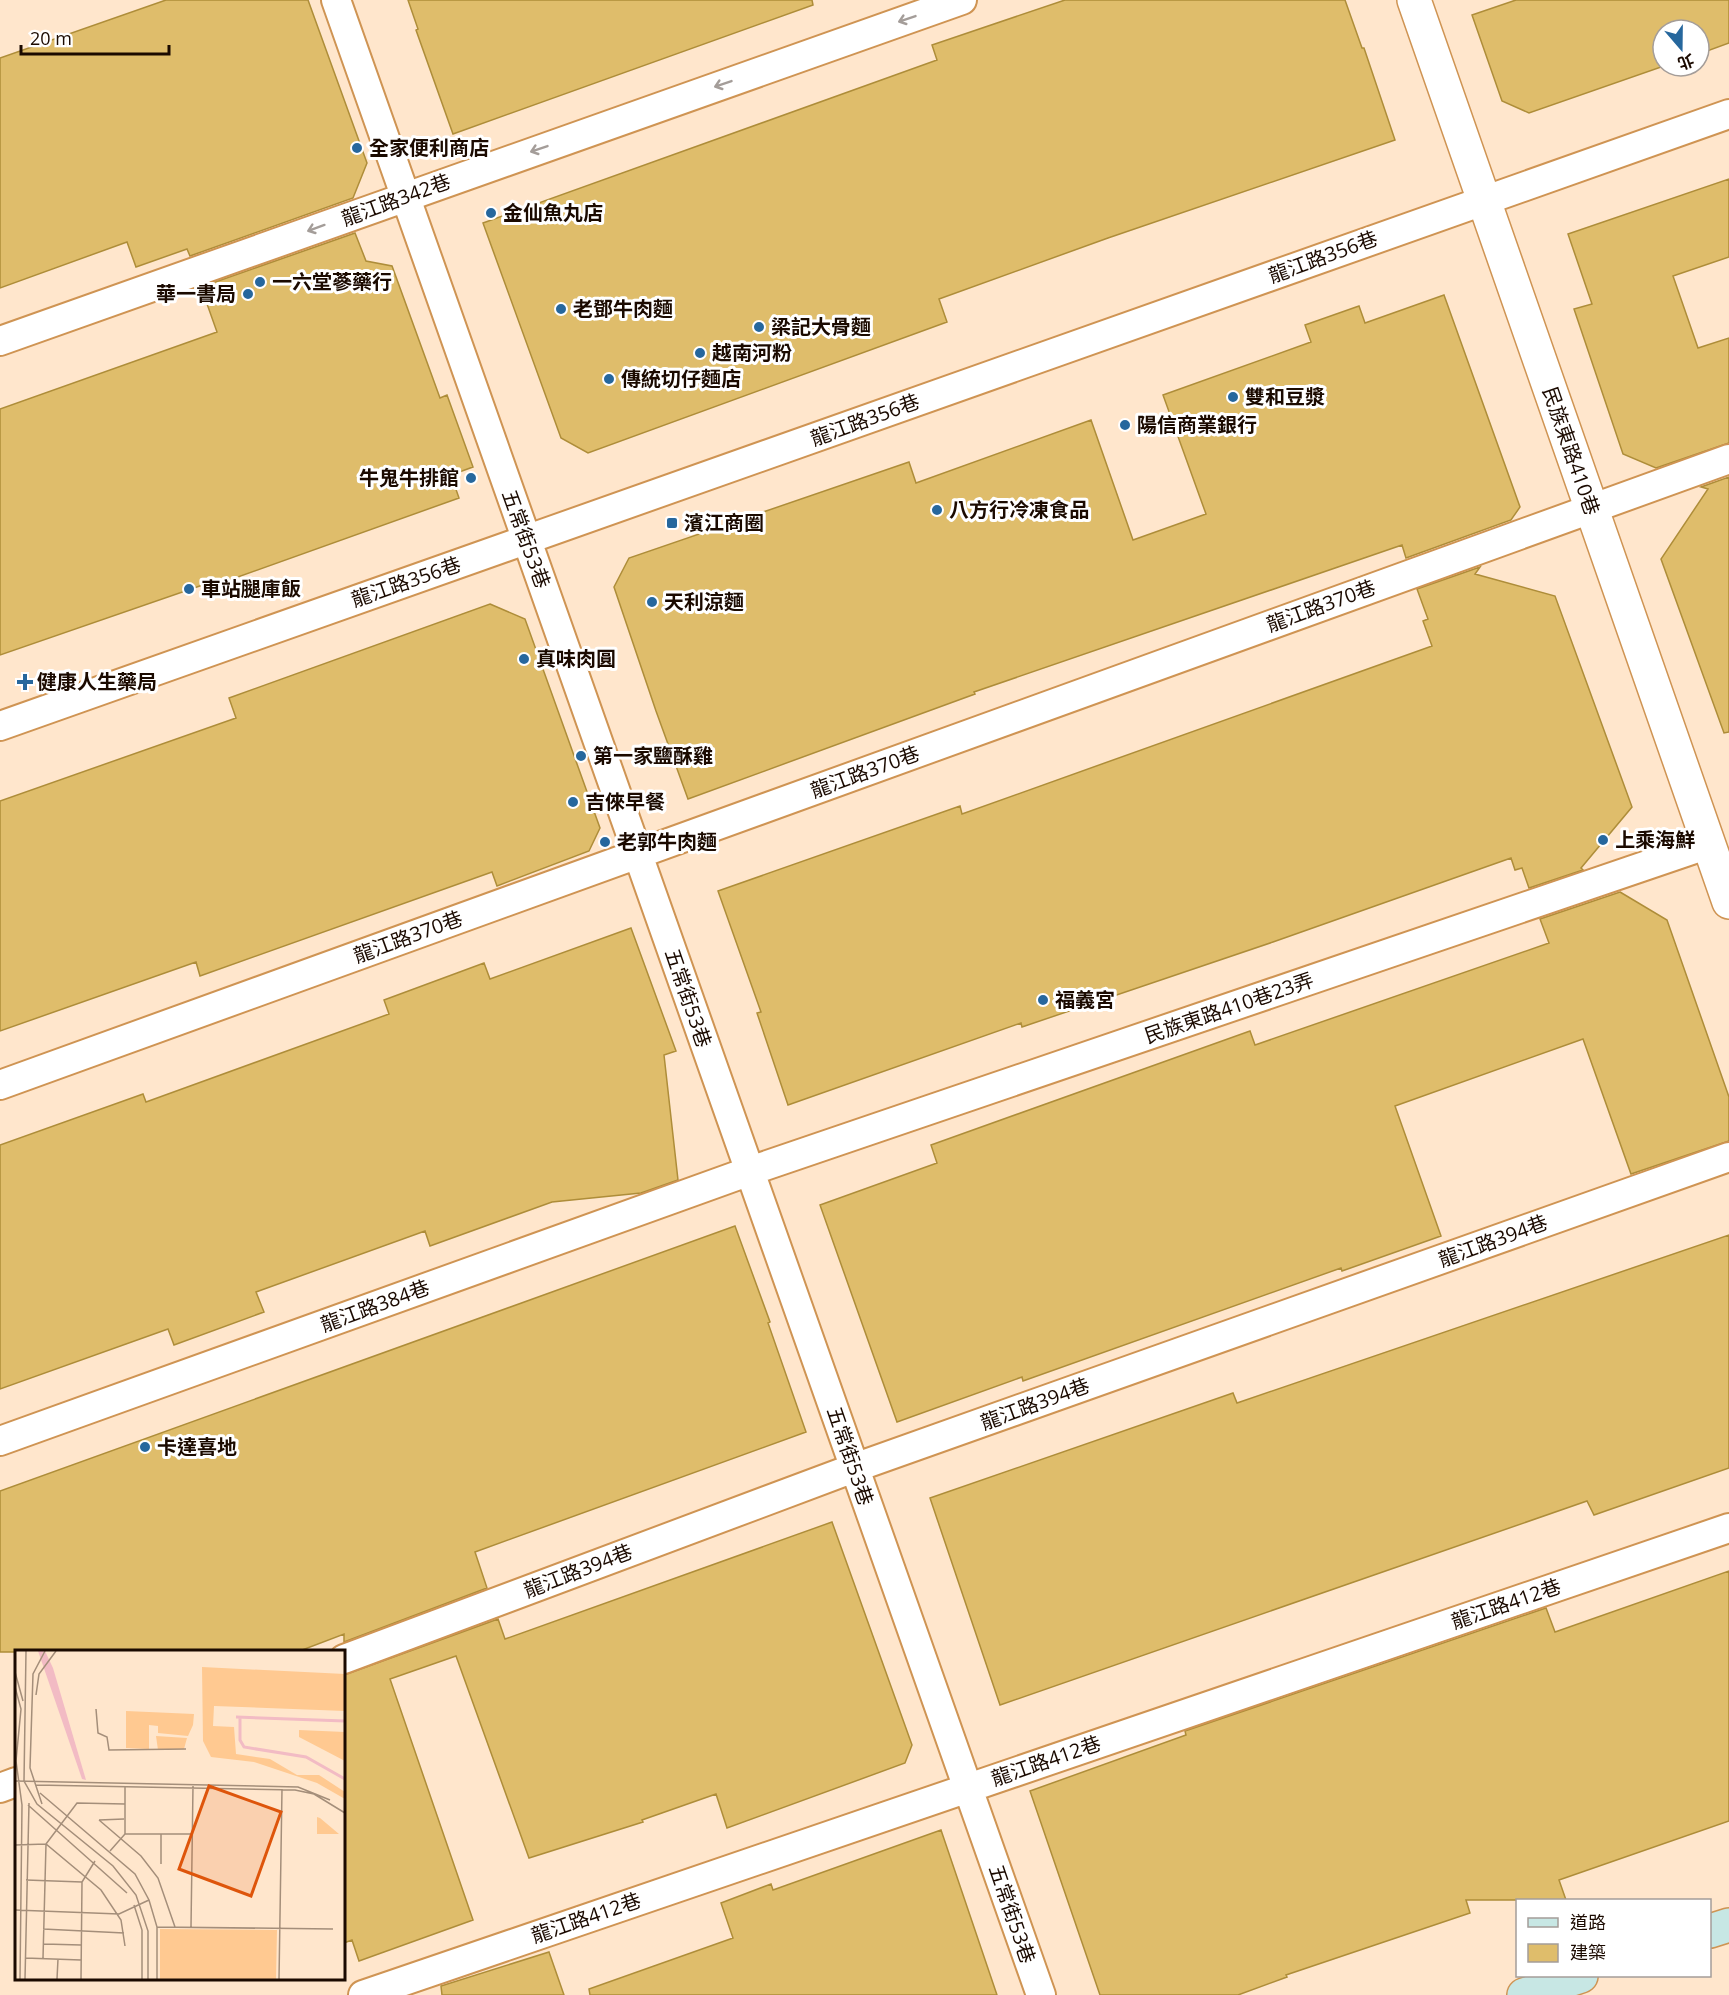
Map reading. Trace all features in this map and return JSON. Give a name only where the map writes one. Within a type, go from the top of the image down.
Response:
[{"type":"street","name":"民族東路410巷","points":[[1414,0],[1592,509],[1719,841],[1729,902]]},
{"type":"street","points":[[1711,1931],[1729,1925]]},
{"type":"street","points":[[1524,1995],[1578,1977]]},
{"type":"lane","name":"五常街53巷","points":[[336,0],[1041,1995]]},
{"type":"lane","name":"龍江路342巷","points":[[0,341],[962,0]]},
{"type":"lane","name":"龍江路356巷","points":[[0,726],[1729,114]]},
{"type":"lane","name":"龍江路370巷","points":[[0,1085],[1729,459]]},
{"type":"lane","name":"民族東路410巷23弄","points":[[750,1171],[1719,841]]},
{"type":"lane","name":"龍江路394巷","points":[[345,1659],[854,1468],[1729,1157]]},
{"type":"lane","name":"龍江路384巷","points":[[0,1440],[750,1171]]},
{"type":"lane","name":"龍江路412巷","points":[[363,1995],[1729,1528]]},
{"type":"lane","points":[[0,1788],[15,1782]]},
{"type":"building","points":[[166,0],[308,0],[367,163],[353,198],[190,256],[187,249],[136,267],[127,242],[0,288],[0,58]]},
{"type":"building","points":[[408,0],[812,0],[813,5],[453,134],[416,30],[418,29]]},
{"type":"building","points":[[1065,0],[1345,0],[1395,140],[1108,238],[939,299],[947,322],[588,453],[561,438],[483,223],[937,60],[932,45]]},
{"type":"building","points":[[1516,0],[1729,0],[1729,43],[1711,50],[1711,18],[1651,18],[1651,71],[1529,113],[1502,101],[1472,15]]},
{"type":"building","points":[[1729,179],[1729,257],[1673,276],[1698,348],[1729,338],[1729,443],[1656,468],[1623,454],[1574,309],[1592,304],[1568,234]]},
{"type":"building","points":[[355,233],[366,261],[392,266],[440,398],[447,395],[473,467],[451,475],[459,498],[221,583],[220,579],[0,655],[0,409],[217,332],[201,287]]},
{"type":"building","points":[[1444,295],[1520,507],[1511,520],[1406,558],[1402,545],[974,692],[975,694],[688,799],[614,587],[629,558],[909,462],[916,483],[1091,420],[1133,540],[1206,514],[1163,395],[1311,342],[1305,325],[1359,306],[1365,323]]},
{"type":"building","points":[[1729,477],[1729,732],[1724,733],[1661,559],[1708,489],[1701,487]]},
{"type":"building","points":[[1480,567],[1475,574],[1555,596],[1632,807],[1581,868],[1583,870],[1529,888],[1522,868],[1515,870],[1511,858],[1273,942],[1022,1027],[1021,1023],[788,1105],[757,1013],[761,1012],[718,891],[960,806],[962,814],[1432,646],[1423,621],[1428,619],[1417,589]]},
{"type":"building","points":[[490,604],[525,619],[600,828],[589,851],[497,886],[492,872],[200,976],[196,962],[0,1031],[0,801],[236,718],[229,698]]},
{"type":"building","points":[[1620,892],[1667,920],[1729,1097],[1729,1141],[1631,1174],[1583,1039],[1395,1106],[1441,1236],[1342,1271],[1341,1268],[1023,1381],[1022,1377],[897,1422],[820,1205],[937,1163],[931,1145],[1250,1031],[1255,1045],[1549,943],[1540,919]]},
{"type":"building","points":[[631,928],[676,1051],[664,1055],[678,1180],[641,1193],[552,1202],[430,1246],[425,1231],[256,1292],[264,1312],[174,1345],[168,1329],[0,1389],[0,1145],[143,1094],[146,1102],[389,1014],[384,1000],[484,963],[490,979]]},
{"type":"building","points":[[735,1226],[770,1322],[768,1323],[806,1432],[475,1552],[487,1588],[344,1642],[344,1634],[302,1650],[15,1650],[15,1652],[0,1652],[0,1491]]},
{"type":"building","points":[[1729,1235],[1729,1468],[1594,1515],[1587,1501],[1000,1705],[930,1498],[1233,1393],[1237,1403]]},
{"type":"building","points":[[832,1522],[912,1745],[905,1763],[727,1828],[716,1794],[642,1820],[643,1822],[529,1858],[456,1656],[390,1679],[473,1920],[359,1961],[352,1940],[345,1943],[345,1675],[498,1619],[505,1639]]},
{"type":"building","points":[[1729,1571],[1729,1821],[1559,1880],[1566,1899],[1466,1900],[1470,1913],[1286,1975],[1287,1977],[1238,1995],[1100,1995],[1030,1791],[1186,1735],[1185,1731],[1546,1608],[1555,1632]]},
{"type":"building","points":[[941,1830],[997,1995],[590,1995],[589,1989],[733,1938],[721,1903],[771,1884],[773,1890]]},
{"type":"building","points":[[549,1952],[564,1995],[442,1995],[441,1986]]},
{"type":"place","name":"全家便利商店","points":[[357,148]]},
{"type":"place","name":"金仙魚丸店","points":[[491,213]]},
{"type":"place","name":"一六堂蔘藥行","points":[[260,282]]},
{"type":"place","name":"華一書局","points":[[248,294]]},
{"type":"place","name":"老鄧牛肉麵","points":[[561,309]]},
{"type":"place","name":"梁記大骨麵","points":[[759,327]]},
{"type":"place","name":"越南河粉","points":[[700,353]]},
{"type":"place","name":"傳統切仔麵店","points":[[609,379]]},
{"type":"place","name":"雙和豆漿","points":[[1233,397]]},
{"type":"place","name":"陽信商業銀行","points":[[1125,425]]},
{"type":"place","name":"牛鬼牛排館","points":[[471,478]]},
{"type":"place","name":"八方行冷凍食品","points":[[937,510]]},
{"type":"place","name":"濱江商圈","points":[[672,523]]},
{"type":"place","name":"車站腿庫飯","points":[[189,589]]},
{"type":"place","name":"天利涼麵","points":[[652,602]]},
{"type":"place","name":"真味肉圓","points":[[524,659]]},
{"type":"place","name":"健康人生藥局","points":[[25,682]]},
{"type":"place","name":"第一家鹽酥雞","points":[[581,756]]},
{"type":"place","name":"吉倈早餐","points":[[573,802]]},
{"type":"place","name":"上乘海鮮","points":[[1603,840]]},
{"type":"place","name":"老郭牛肉麵","points":[[605,842]]},
{"type":"place","name":"福義宮","points":[[1043,1000]]},
{"type":"place","name":"卡達喜地","points":[[145,1447]]}]
